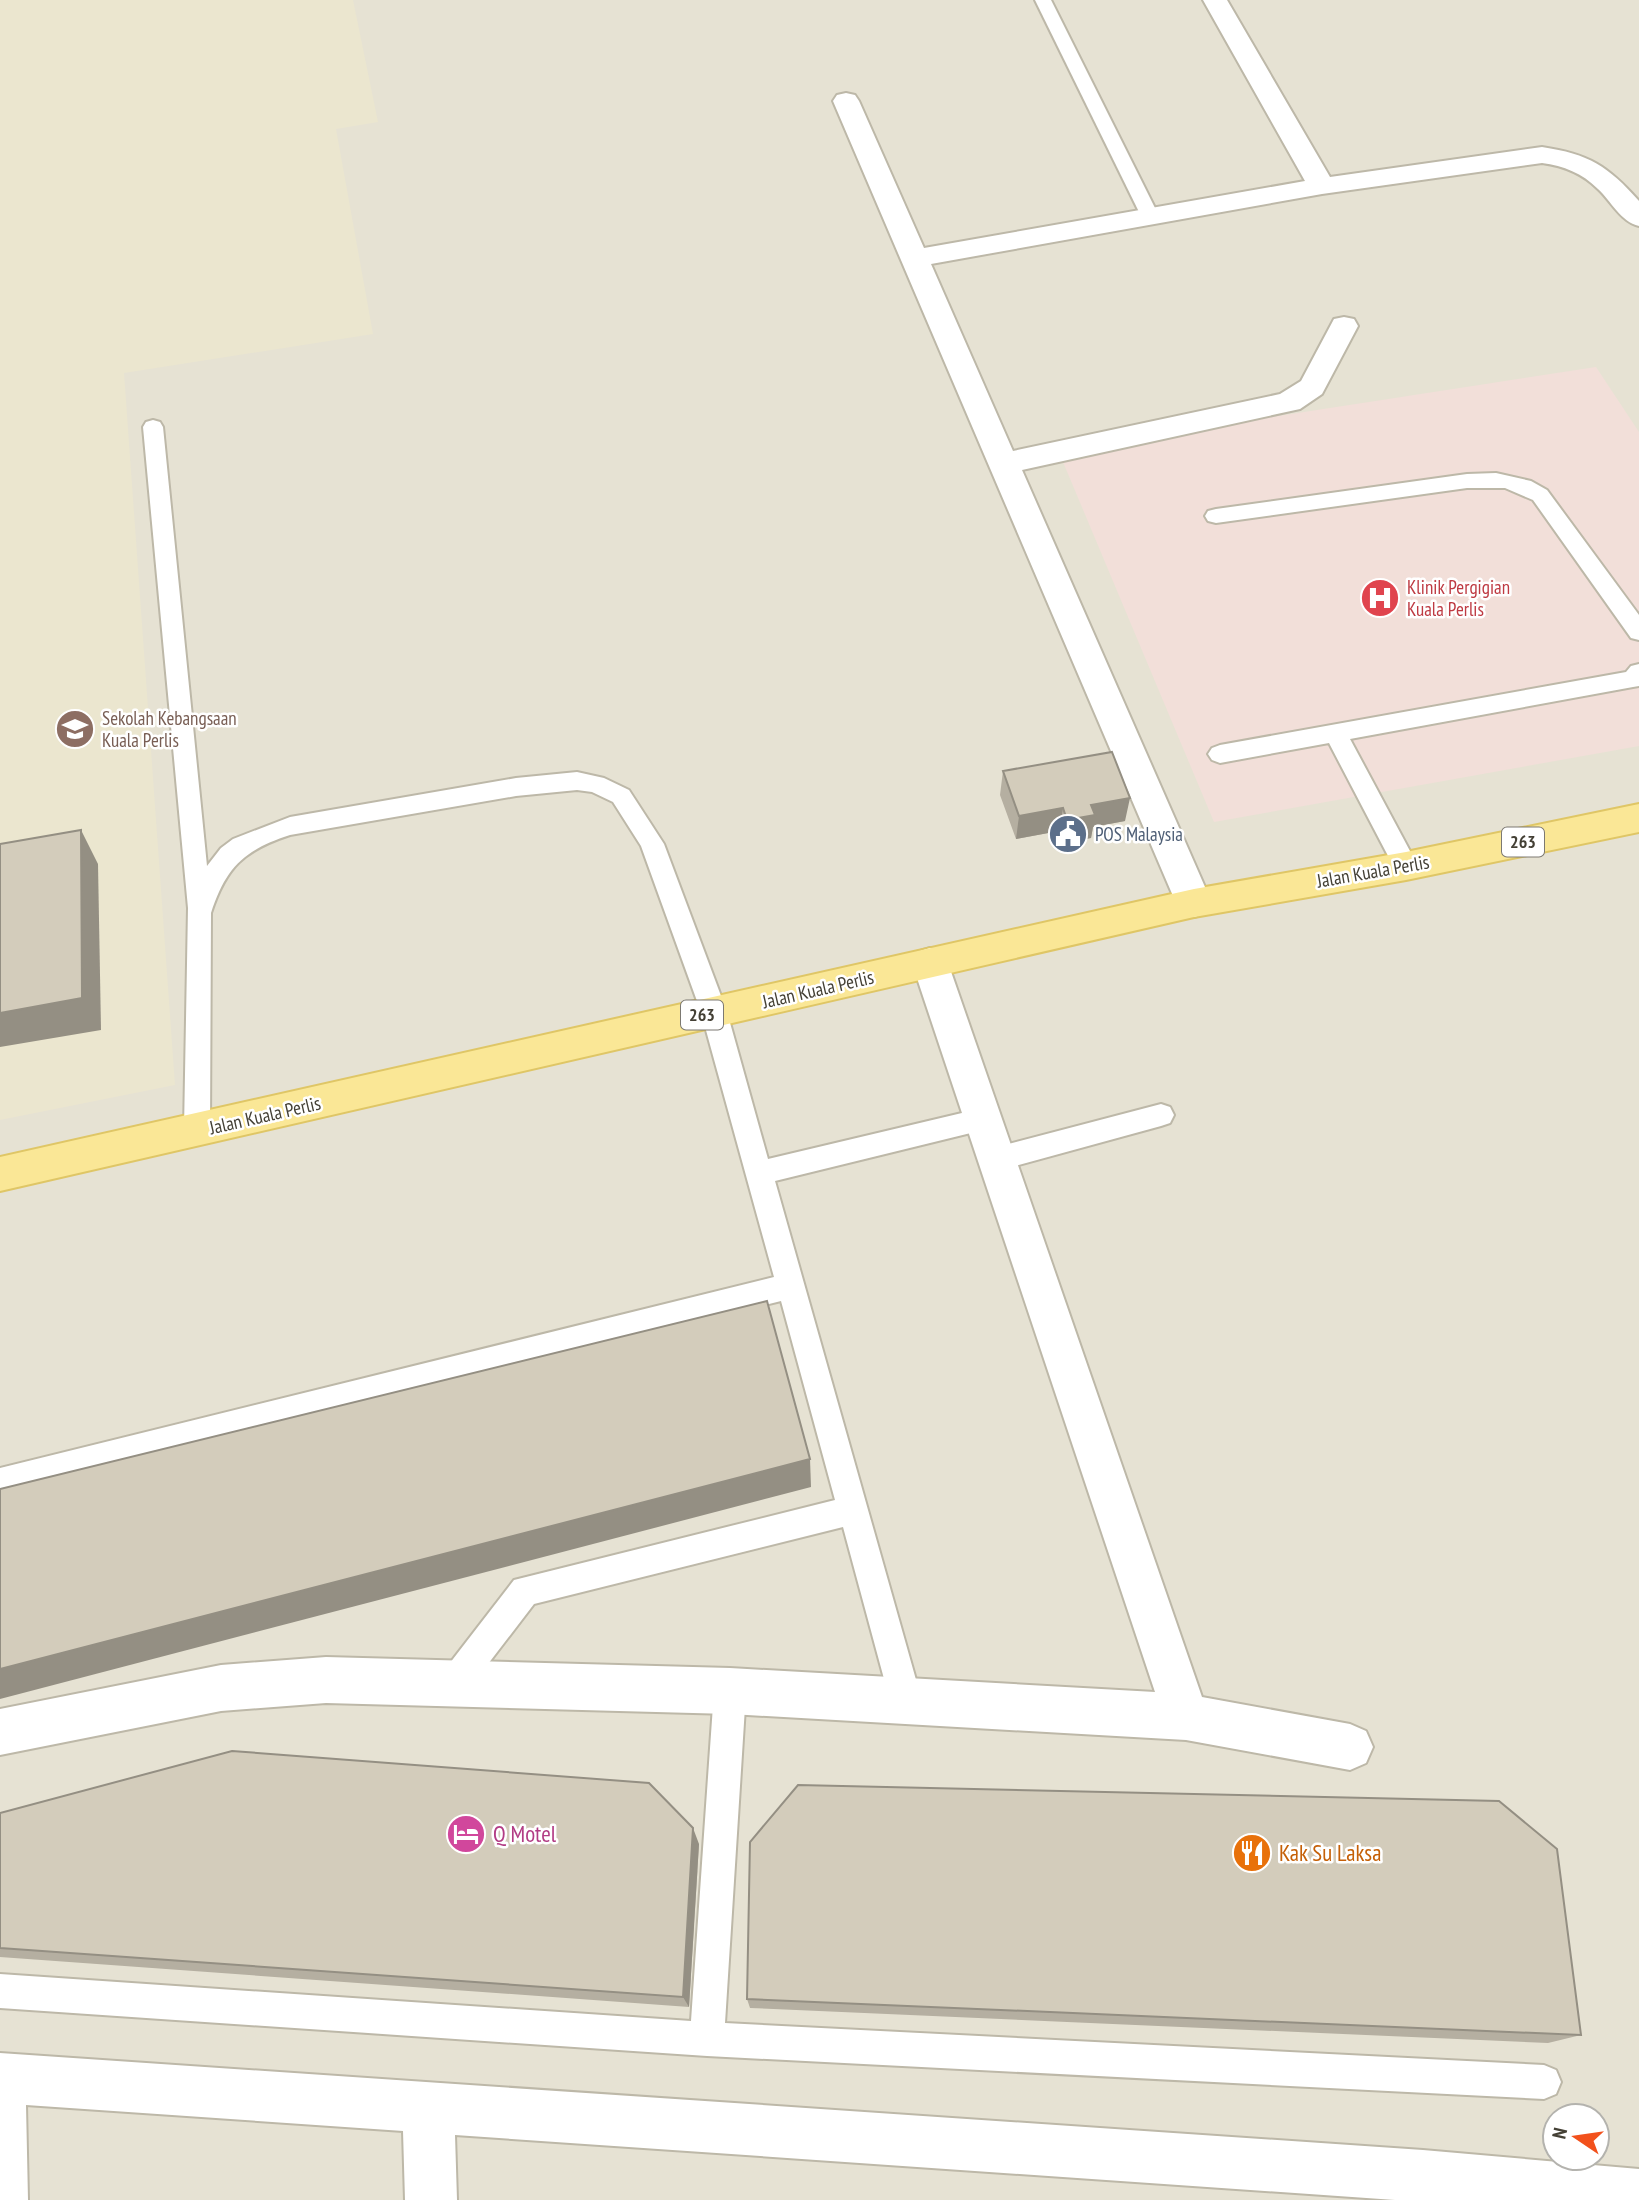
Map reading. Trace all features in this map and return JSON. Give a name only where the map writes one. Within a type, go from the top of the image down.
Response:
[{"type":"main road","name":"Jalan Kuala Perlis","points":[[0,1174],[1194,903],[1406,866],[1639,818]]},
{"type":"street","points":[[1215,0],[1322,186]]},
{"type":"street","points":[[846,101],[1194,903]]},
{"type":"street","points":[[914,258],[1322,186],[1520,157],[1562,157],[1594,169],[1639,218]]},
{"type":"street","points":[[1003,464],[1289,402],[1312,387],[1344,326]]},
{"type":"street","points":[[930,963],[1186,1717]]},
{"type":"street","points":[[0,1732],[221,1688],[326,1680],[730,1691],[1186,1717],[1350,1747]]},
{"type":"street","points":[[0,2078],[428,2108],[1423,2188],[1639,2195]]},
{"type":"street","points":[[0,2097],[2,2200]]},
{"type":"street","points":[[428,2108],[431,2200]]},
{"type":"lane","points":[[1043,0],[1150,216]]},
{"type":"lane","points":[[153,427],[199,913],[197,1130]]},
{"type":"lane","points":[[1216,516],[1467,481],[1486,479],[1517,483],[1540,495],[1639,632]]},
{"type":"lane","points":[[1220,754],[1633,679],[1639,672]]},
{"type":"lane","points":[[1335,732],[1406,866]]},
{"type":"lane","points":[[199,913],[206,887],[216,868],[234,849],[262,834],[290,826],[516,787],[577,781],[596,784],[621,796],[652,844],[714,1012],[906,1701]]},
{"type":"lane","points":[[997,1159],[1161,1115]]},
{"type":"lane","points":[[758,1173],[983,1119]]},
{"type":"lane","points":[[0,1482],[790,1286]]},
{"type":"lane","points":[[454,1683],[525,1591],[853,1510]]},
{"type":"lane","points":[[706,2039],[730,1691]]},
{"type":"lane","points":[[0,1991],[706,2039],[1544,2081]]},
{"type":"shaded area","points":[[0,0],[1639,0],[1639,2200],[0,2200]]},
{"type":"shaded area","name":"Sekolah Kebangsaan Kuala Perlis","points":[[0,0],[353,0],[378,122],[336,129],[373,334],[124,373],[175,1085],[0,1120]]},
{"type":"shaded area","name":"Klinik Pergigian Kuala Perlis","points":[[1596,367],[1639,432],[1639,746],[1214,822],[1058,450]]},
{"type":"building","points":[[1112,752],[1130,798],[1091,805],[1095,815],[1067,820],[1063,808],[1019,816],[1003,771]]},
{"type":"building","points":[[81,830],[82,998],[0,1013],[0,844]]},
{"type":"building","points":[[767,1301],[810,1459],[0,1669],[0,1489]]},
{"type":"building","points":[[232,1751],[649,1783],[693,1828],[683,1997],[0,1948],[0,1813]]},
{"type":"building","points":[[798,1785],[1499,1801],[1557,1849],[1581,2035],[747,1999],[750,1842]]},
{"type":"place","name":"Klinik Pergigian Kuala Perlis","points":[[1380,598]]},
{"type":"place","name":"Sekolah Kebangsaan Kuala Perlis","points":[[75,729]]},
{"type":"place","name":"POS Malaysia","points":[[1068,834]]},
{"type":"place","name":"Q Motel","points":[[466,1834]]},
{"type":"place","name":"Kak Su Laksa","points":[[1252,1853]]}]
